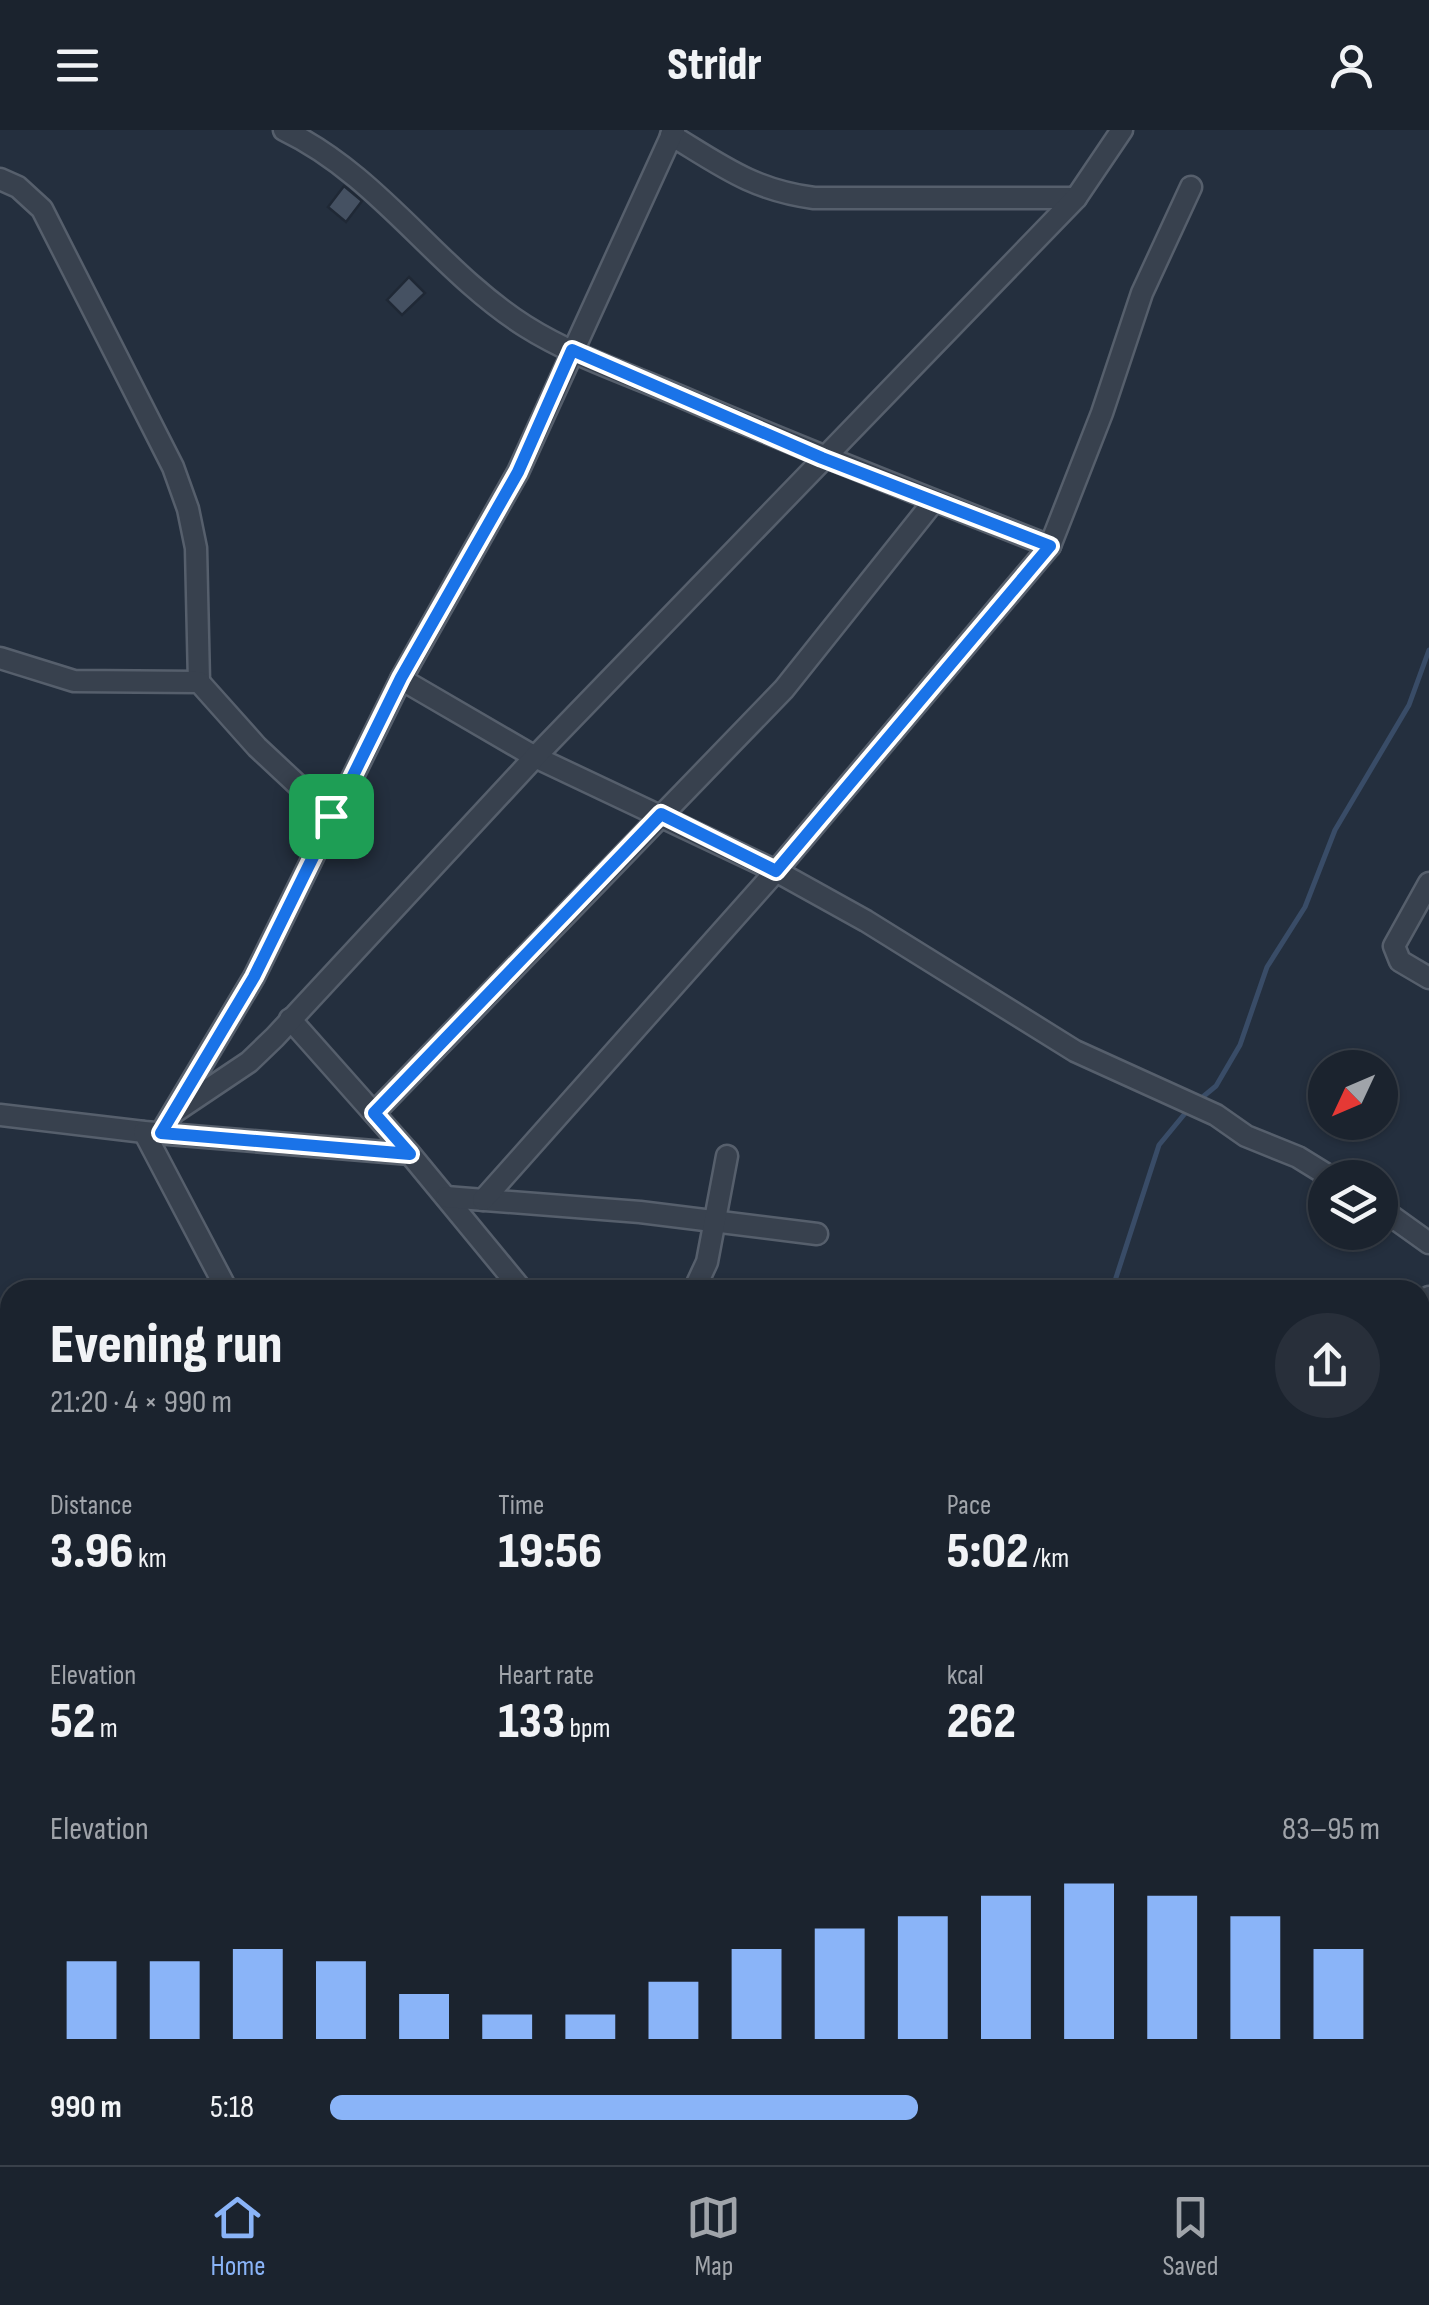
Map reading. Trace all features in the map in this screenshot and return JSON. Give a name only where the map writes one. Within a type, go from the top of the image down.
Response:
[{"type":"street","points":[[284,130],[369,185],[494,304],[527,327],[822,458],[1050,546]]},
{"type":"street","points":[[153,1133],[176,1111],[249,1062],[382,925],[535,757],[1076,198],[1122,130]]},
{"type":"street","points":[[176,1111],[254,977],[401,678],[518,472],[673,132],[744,180],[776,193],[814,198],[1076,198]]},
{"type":"street","points":[[0,179],[29,196],[42,209],[173,467],[196,548],[199,682],[257,748],[331,816]]},
{"type":"street","points":[[484,1200],[776,871],[1050,546],[1102,413],[1142,293],[1191,188]]},
{"type":"street","points":[[374,1113],[806,665],[934,500]]},
{"type":"street","points":[[0,658],[74,681],[199,682]]},
{"type":"street","points":[[401,678],[535,757],[776,871],[866,921],[1075,1051],[1308,1163]]},
{"type":"street","points":[[1429,882],[1394,946],[1400,961],[1429,978]]},
{"type":"street","points":[[290,1019],[410,1154],[514,1280]]},
{"type":"street","points":[[0,1116],[410,1154]]},
{"type":"street","points":[[153,1133],[223,1280]]},
{"type":"street","points":[[699,1280],[707,1262],[727,1156]]},
{"type":"street","points":[[446,1197],[714,1220],[817,1234]]},
{"type":"street","points":[[1398,1221],[1429,1243]]},
{"type":"building","points":[[344,186],[362,201],[346,222],[328,207]]},
{"type":"building","points":[[409,277],[425,293],[402,315],[387,300]]},
{"type":"waterway","points":[[1199,1100],[1216,1086],[1240,1045],[1267,967],[1305,907],[1335,830],[1409,705],[1429,650]]},
{"type":"waterway","points":[[1115,1280],[1159,1145],[1187,1111]]},
{"type":"route","points":[[572,350],[822,458],[1050,546],[776,871],[661,814],[374,1113],[410,1154],[161,1133],[254,977],[331,816],[401,678],[518,472],[572,350]]}]
